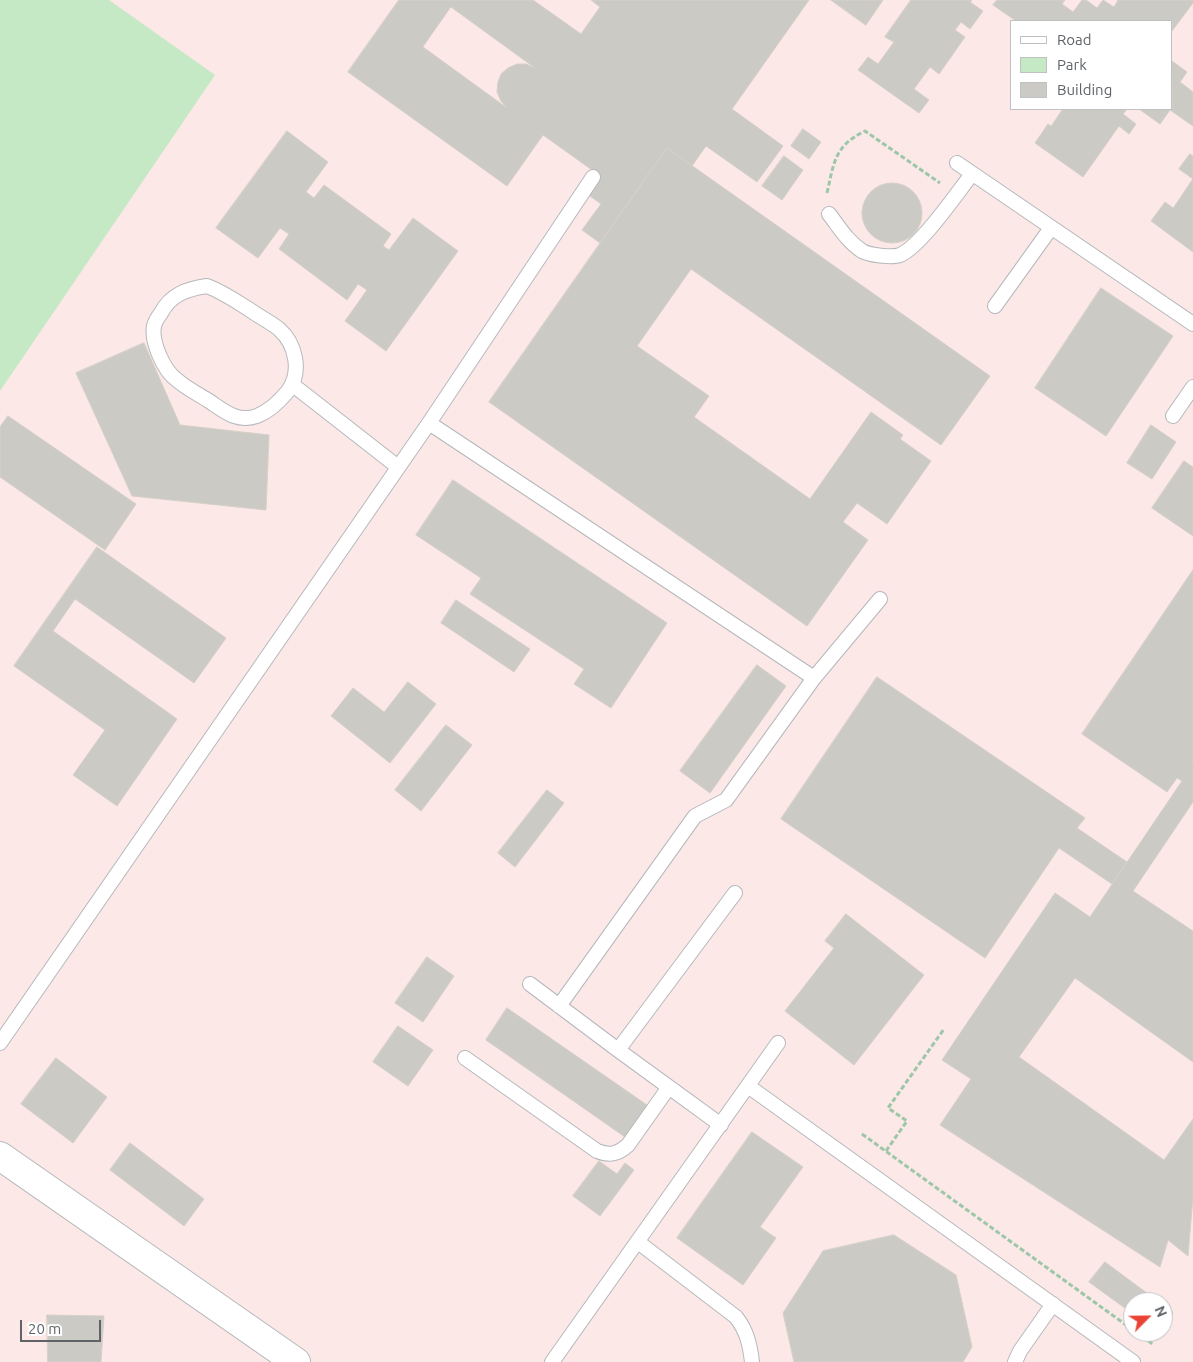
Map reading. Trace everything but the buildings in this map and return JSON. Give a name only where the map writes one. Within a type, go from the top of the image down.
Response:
[{"type":"street","points":[[0,1156],[296,1362]]},
{"type":"lane","points":[[957,164],[1193,324]]},
{"type":"lane","points":[[829,214],[848,240],[864,252],[885,256],[899,255],[916,244],[972,174]]},
{"type":"lane","points":[[0,1043],[429,423],[594,178]]},
{"type":"lane","points":[[995,306],[1051,228]]},
{"type":"lane","points":[[208,286],[221,292],[280,330],[290,344],[296,360],[296,371],[292,385],[268,412],[251,418],[235,418],[175,379],[161,360],[154,340],[154,325],[163,308],[176,295],[190,288],[208,286]]},
{"type":"lane","points":[[292,385],[398,467]]},
{"type":"lane","points":[[1173,416],[1193,387]]},
{"type":"lane","points":[[429,423],[814,678]]},
{"type":"lane","points":[[559,1006],[695,816],[726,800],[814,678],[880,599]]},
{"type":"lane","points":[[618,1050],[735,893]]},
{"type":"lane","points":[[530,984],[721,1124]]},
{"type":"lane","points":[[552,1362],[778,1043]]},
{"type":"lane","points":[[465,1058],[597,1151],[606,1154],[622,1151],[628,1145],[669,1087]]},
{"type":"lane","points":[[748,1086],[1133,1362]]},
{"type":"lane","points":[[638,1242],[736,1317],[744,1328],[750,1345],[752,1362]]},
{"type":"lane","points":[[1015,1362],[1020,1351],[1052,1304]]},
{"type":"path","points":[[829,214],[826,196],[833,166],[839,151],[845,143],[865,131],[956,194]]},
{"type":"path","points":[[886,1151],[907,1121],[888,1108],[944,1029]]},
{"type":"path","points":[[862,1134],[1123,1323]]},
{"type":"path","points":[[1150,1342],[1154,1345]]},
{"type":"shaded area","points":[[0,0],[1193,0],[1193,1362],[0,1362]]},
{"type":"green space","points":[[0,0],[109,0],[215,75],[0,391]]}]
